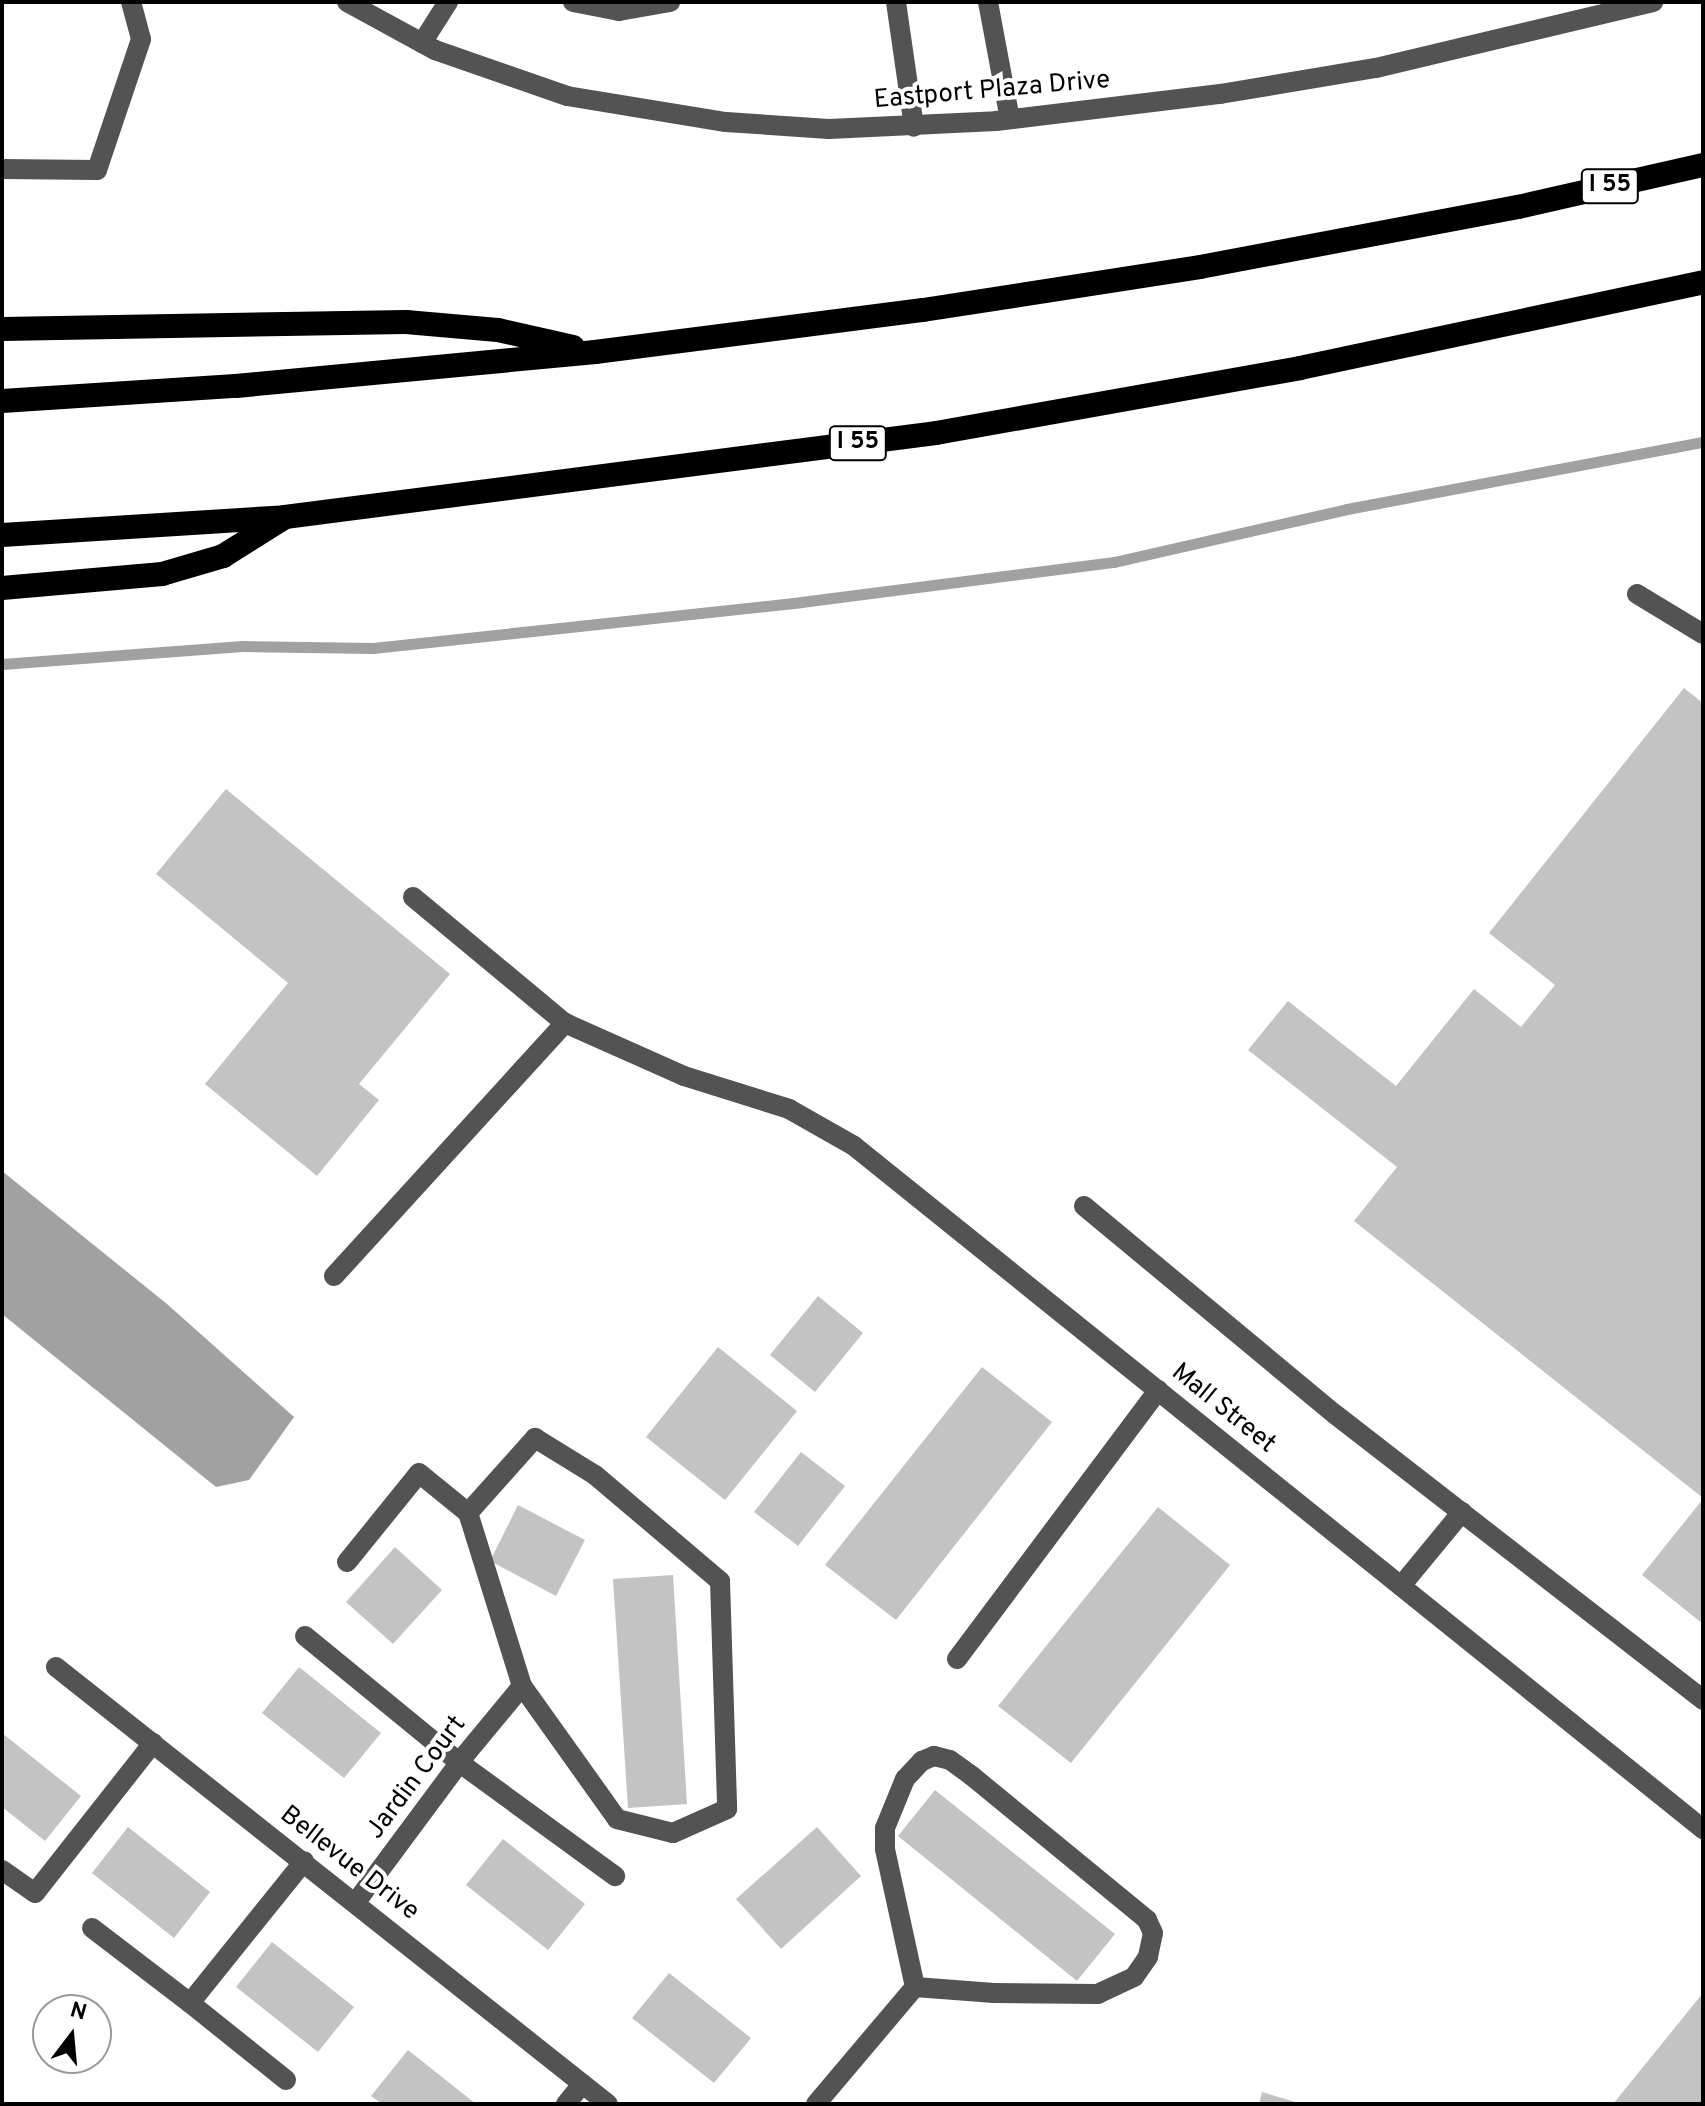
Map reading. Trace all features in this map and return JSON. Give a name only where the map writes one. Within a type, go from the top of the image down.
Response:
[{"type":"highway","name":"I 55","points":[[2,401],[236,386],[595,352],[923,310],[1200,267],[1518,207],[1703,165]]},
{"type":"highway","name":"I 55","points":[[2,535],[285,517],[936,433],[1300,368],[1703,282]]},
{"type":"highway","points":[[2,329],[406,322],[498,330],[595,352]]},
{"type":"highway","points":[[2,588],[162,574],[223,556],[285,517]]},
{"type":"street","points":[[2,169],[97,170],[141,39],[131,2]]},
{"type":"street","name":"Eastport Plaza Drive","points":[[347,2],[422,43],[476,67],[567,96],[619,107],[726,122],[829,129],[914,127],[1010,119],[1220,94],[1376,68],[1653,2]]},
{"type":"street","points":[[422,43],[448,2]]},
{"type":"street","points":[[573,2],[619,11],[670,2]]},
{"type":"street","points":[[896,2],[914,127]]},
{"type":"street","points":[[988,2],[1010,119]]},
{"type":"street","points":[[1637,594],[1703,634]]},
{"type":"street","name":"Mall Street","points":[[413,897],[565,1023],[684,1076],[789,1109],[854,1146],[1703,1829]]},
{"type":"street","points":[[334,1276],[565,1023]]},
{"type":"street","points":[[1084,1206],[1326,1406],[1703,1700]]},
{"type":"street","points":[[957,1659],[1158,1390]]},
{"type":"street","points":[[347,1562],[419,1473],[468,1513],[522,1686],[617,1819],[673,1833],[727,1809],[720,1581],[595,1475],[535,1438],[468,1513]]},
{"type":"street","points":[[1401,1586],[1462,1512]]},
{"type":"street","points":[[305,1636],[460,1763],[615,1876]]},
{"type":"street","name":"Bellevue Drive","points":[[56,1667],[608,2104]]},
{"type":"street","name":"Jardin Court","points":[[356,1902],[522,1686]]},
{"type":"street","points":[[2,1870],[35,1893],[153,1743]]},
{"type":"street","points":[[934,1756],[950,1760],[1056,1841],[1151,1927],[1148,1957],[1134,1977],[1098,1994],[994,1993],[915,1987],[885,1849],[885,1828],[905,1779],[922,1761],[934,1756]]},
{"type":"street","points":[[190,2003],[304,1861]]},
{"type":"street","points":[[92,1928],[286,2080]]},
{"type":"street","points":[[816,2104],[915,1987]]},
{"type":"street","points":[[566,2104],[582,2084]]},
{"type":"shaded area","points":[[2,1171],[167,1304],[294,1417],[249,1480],[216,1487],[2,1314]]},
{"type":"building","points":[[1684,688],[1703,703],[1703,1498],[1354,1221],[1397,1167],[1248,1050],[1288,1001],[1396,1086],[1474,989],[1521,1027],[1555,985],[1489,933]]},
{"type":"building","points":[[226,789],[450,974],[359,1084],[379,1100],[317,1176],[205,1084],[288,983],[156,874]]},
{"type":"building","points":[[818,1296],[863,1333],[815,1392],[770,1355]]},
{"type":"building","points":[[718,1347],[797,1411],[725,1500],[646,1437]]},
{"type":"building","points":[[982,1367],[1052,1422],[896,1620],[825,1565]]},
{"type":"building","points":[[801,1452],[845,1486],[798,1546],[754,1512]]},
{"type":"building","points":[[1703,1499],[1703,1624],[1642,1575]]},
{"type":"building","points":[[518,1505],[585,1540],[556,1596],[490,1561]]},
{"type":"building","points":[[1158,1507],[1230,1565],[1071,1763],[998,1706]]},
{"type":"building","points":[[395,1547],[442,1590],[393,1644],[346,1602]]},
{"type":"building","points":[[673,1575],[687,1804],[628,1808],[613,1579]]},
{"type":"building","points":[[299,1667],[381,1733],[344,1778],[262,1713]]},
{"type":"building","points":[[2,1733],[81,1796],[45,1841],[2,1807]]},
{"type":"building","points":[[935,1790],[1115,1934],[1077,1981],[898,1836]]},
{"type":"building","points":[[128,1827],[210,1892],[174,1938],[92,1873]]},
{"type":"building","points":[[817,1827],[861,1876],[781,1949],[736,1899]]},
{"type":"building","points":[[503,1839],[585,1904],[548,1950],[466,1885]]},
{"type":"building","points":[[272,1942],[354,2007],[318,2052],[236,1987]]},
{"type":"building","points":[[669,1973],[751,2038],[714,2083],[632,2018]]},
{"type":"building","points":[[1703,1993],[1703,2104],[1613,2104]]},
{"type":"building","points":[[408,2050],[476,2104],[382,2104],[371,2096]]},
{"type":"building","points":[[1262,2092],[1299,2103],[1259,2104]]},
{"type":"waterway","points":[[2,664],[242,646],[373,648],[801,602],[1114,562],[1347,509],[1703,442]]}]
